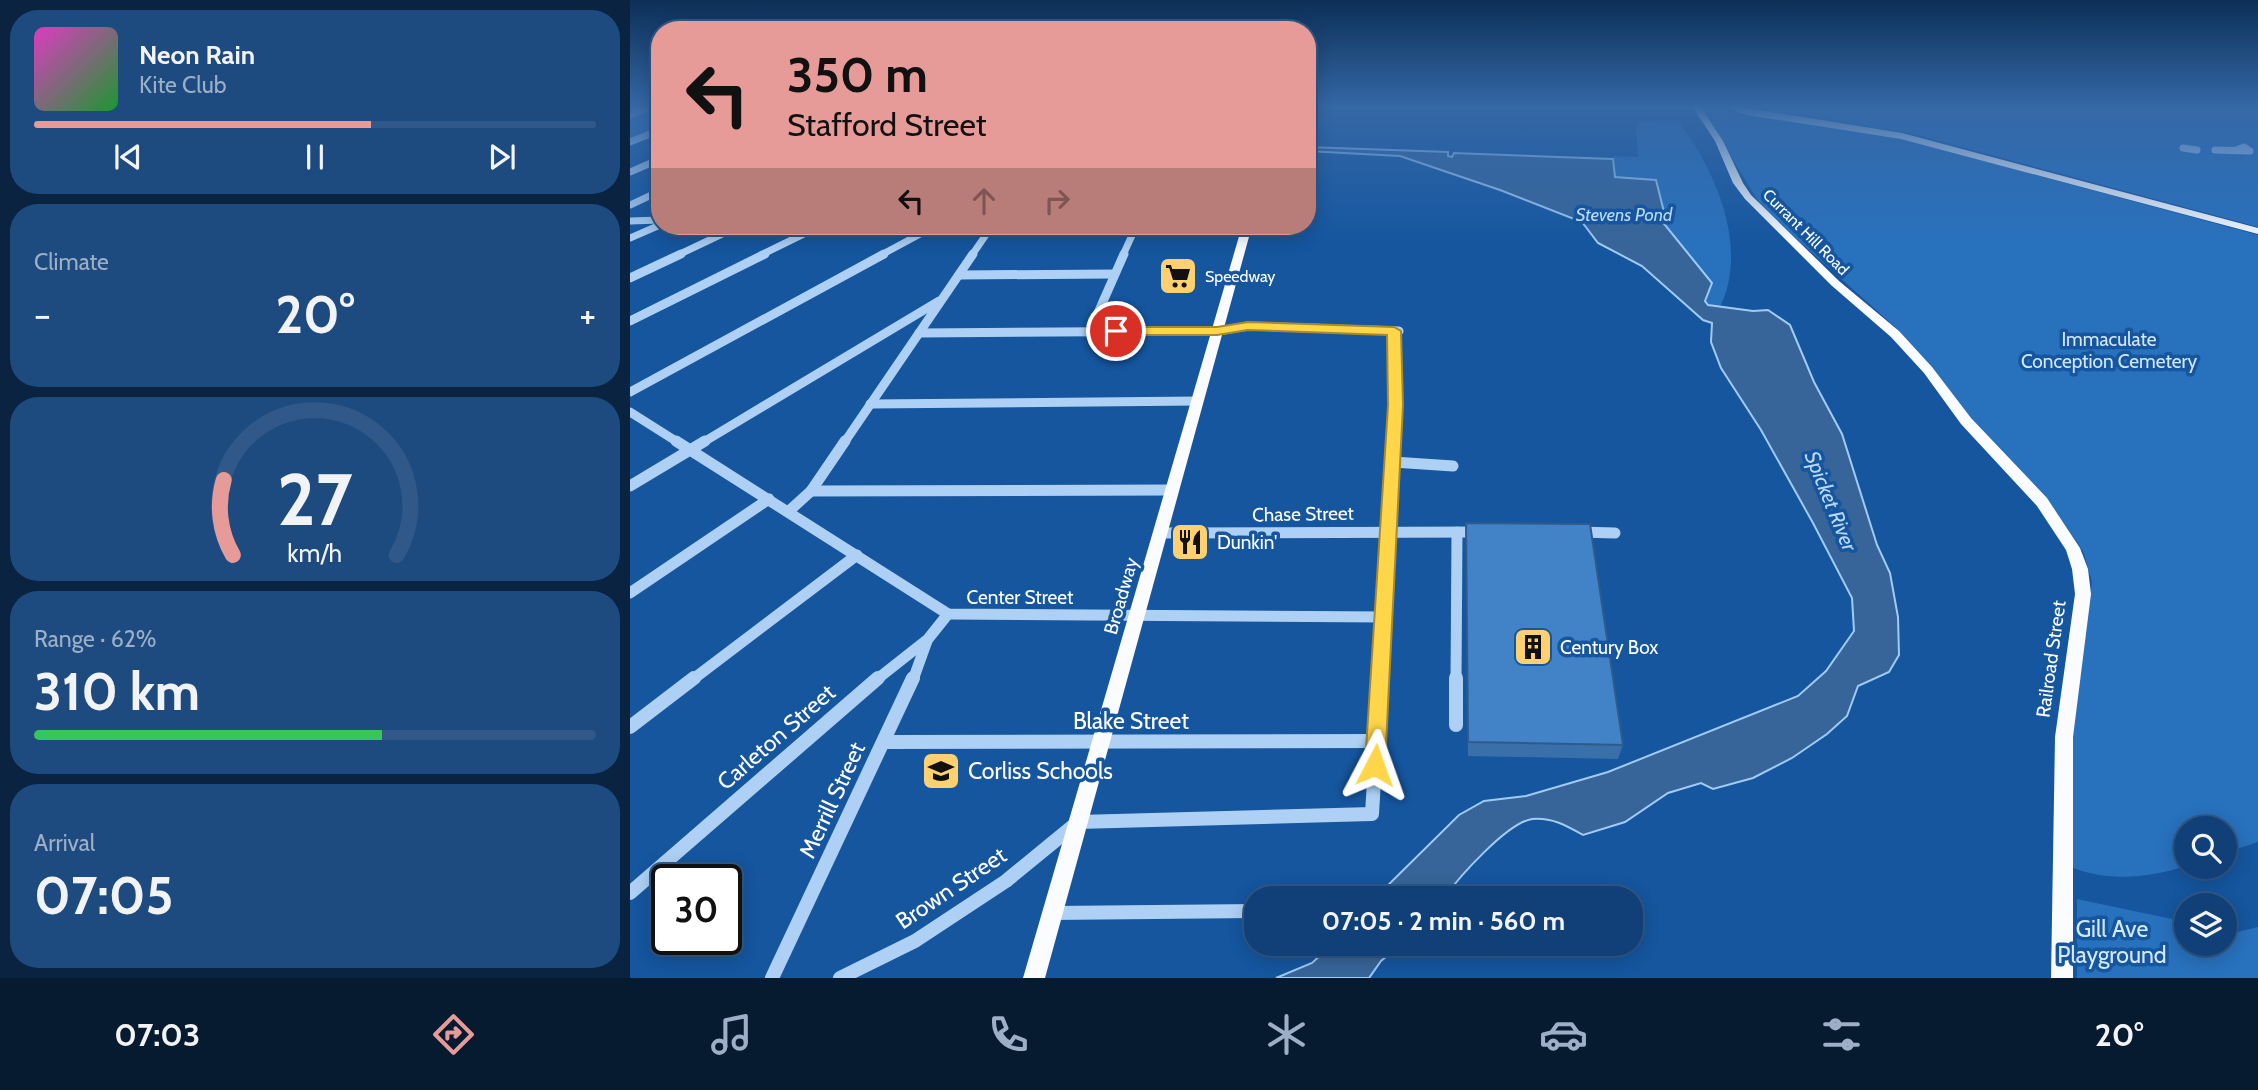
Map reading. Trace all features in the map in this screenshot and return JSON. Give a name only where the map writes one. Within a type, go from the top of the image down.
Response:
[{"type":"main road","name":"Currant Hill Road","points":[[1724,152],[1738,183],[1748,197],[1858,303]]},
{"type":"main road","points":[[1961,152],[2258,231]]},
{"type":"main road","name":"Broadway","points":[[1034,978],[1244,235]]},
{"type":"main road","name":"Railroad Street","points":[[1858,303],[1895,334],[1928,370],[1966,421],[2042,502],[2073,548],[2080,569],[2083,594],[2064,737],[2062,978]]},
{"type":"street","points":[[630,172],[651,163]]},
{"type":"street","points":[[630,205],[651,195]]},
{"type":"street","points":[[630,220],[651,221]]},
{"type":"street","points":[[630,238],[651,227]]},
{"type":"street","points":[[630,278],[720,235]]},
{"type":"street","points":[[630,321],[802,235]]},
{"type":"street","points":[[630,392],[918,235]]},
{"type":"street","points":[[789,511],[811,491],[986,235]]},
{"type":"street","points":[[1090,331],[1132,235]]},
{"type":"street","points":[[959,275],[1114,274]]},
{"type":"street","points":[[630,486],[939,301]]},
{"type":"street","points":[[919,333],[1217,331],[1248,326],[1397,331],[1385,617],[1372,814],[1078,822]]},
{"type":"street","points":[[870,404],[1198,401]]},
{"type":"street","name":"Center Street","points":[[630,412],[948,614],[1385,617]]},
{"type":"street","points":[[1393,462],[1453,466]]},
{"type":"street","points":[[811,491],[1173,490]]},
{"type":"street","points":[[630,593],[769,499]]},
{"type":"street","name":"Chase Street","points":[[1160,533],[1389,530],[1499,532]]},
{"type":"street","points":[[1456,725],[1457,532]]},
{"type":"street","points":[[1568,532],[1615,533]]},
{"type":"street","points":[[630,727],[857,555]]},
{"type":"street","name":"Carleton Street","points":[[630,892],[844,705],[928,639],[948,614]]},
{"type":"street","name":"Merrill Street","points":[[772,978],[885,742],[928,639]]},
{"type":"street","name":"Blake Street","points":[[885,742],[1376,741]]},
{"type":"street","name":"Brown Street","points":[[840,978],[915,941],[1006,881],[1078,822]]},
{"type":"street","points":[[1052,913],[1244,911]]},
{"type":"green space","points":[[1638,152],[1698,152],[1704,162],[1724,210],[1729,235],[1731,260],[1728,284],[1720,307],[1708,305],[1705,301],[1712,283],[1661,220],[1664,212],[1662,205],[1614,177],[1613,156],[1638,157]]},
{"type":"green space","name":"Immaculate Conception Cemetery","points":[[1728,152],[1949,152],[2258,235],[2258,842],[2237,849],[2237,816],[2174,816],[2174,869],[2128,877],[2099,875],[2071,867],[2072,733],[2092,582],[2083,551],[2048,500],[1962,410],[1933,370],[1894,326],[1763,209]]},
{"type":"green space","points":[[1979,152],[2258,152],[2258,227]]},
{"type":"green space","name":"Gill Ave Playground","points":[[2077,899],[2174,919],[2174,956],[2237,956],[2237,932],[2258,927],[2258,978],[2077,978]]},
{"type":"water","points":[[1319,152],[1438,152],[1448,152],[1448,156],[1452,157],[1454,153],[1613,159],[1615,177],[1656,180],[1664,212],[1661,220],[1712,283],[1705,301],[1708,305],[1753,311],[1768,310],[1790,325],[1814,382],[1842,434],[1877,545],[1890,573],[1898,617],[1899,655],[1889,672],[1858,686],[1847,716],[1827,734],[1792,758],[1753,778],[1713,789],[1701,783],[1668,793],[1625,822],[1583,835],[1553,821],[1532,819],[1497,840],[1454,886],[1387,886],[1459,815],[1484,801],[1526,796],[1608,772],[1798,696],[1826,671],[1854,631],[1852,598],[1761,430],[1721,368],[1711,342],[1712,323],[1703,320],[1642,266],[1598,243],[1582,222],[1500,190],[1400,156]]},
{"type":"water","points":[[1320,956],[1387,956],[1369,978],[1276,978],[1312,963]]},
{"type":"building","name":"Century Box","points":[[1466,523],[1590,524],[1623,745],[1468,742]]},
{"type":"building","points":[[1179,533],[1197,533],[1195,541],[1176,542]]},
{"type":"place","name":"Speedway","points":[[1178,276]]},
{"type":"place","name":"Dunkin'","points":[[1190,542]]},
{"type":"place","name":"Century Box","points":[[1533,647]]},
{"type":"place","name":"Corliss Schools","points":[[941,771]]},
{"type":"route","points":[[1116,331],[1217,331],[1248,326],[1394,331],[1395,405],[1375,765]]},
{"type":"water label","name":"Stevens Pond","points":[[1624,215]]},
{"type":"water label","name":"Spicket River","points":[[1831,501]]}]
